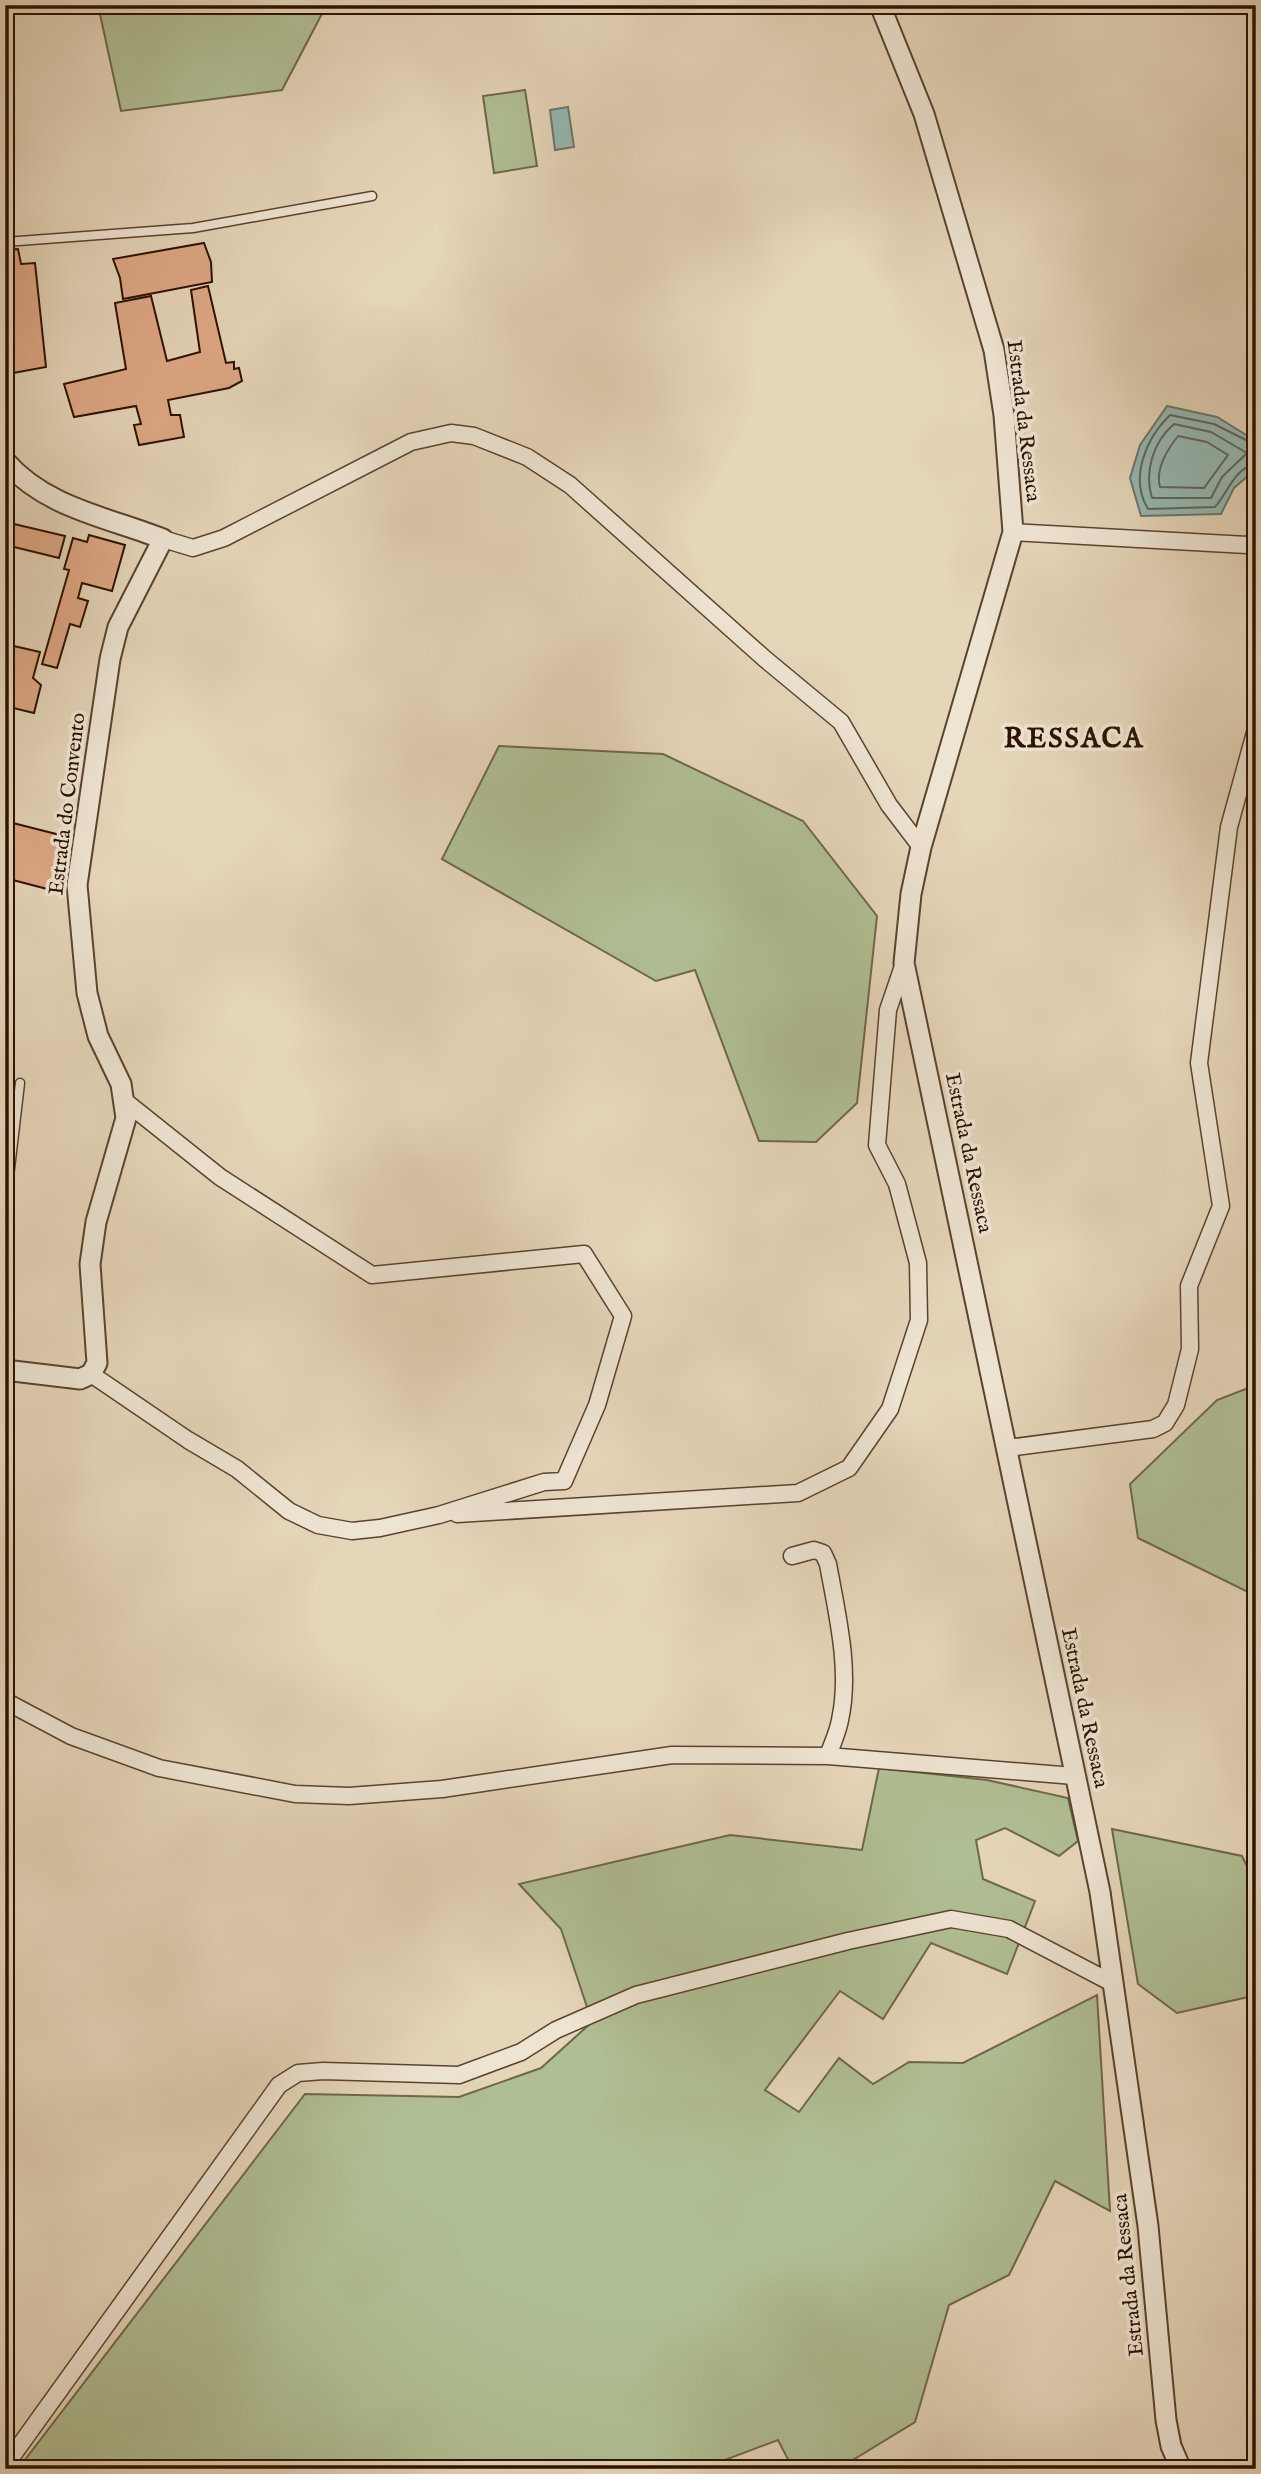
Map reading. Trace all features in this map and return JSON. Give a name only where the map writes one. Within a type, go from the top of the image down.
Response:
[{"type":"street","name":"Estrada da Ressaca","points":[[880,5],[924,114],[994,349],[1004,415],[1013,532],[921,847],[911,894],[904,963],[1100,1892],[1149,2226],[1166,2420],[1171,2446],[1181,2469]]},
{"type":"street","points":[[5,461],[19,477],[40,492],[105,522],[193,548],[224,538],[411,442],[431,436],[451,433],[474,436],[527,457],[570,485],[765,659],[841,722],[889,805],[921,847]]},
{"type":"street","points":[[1013,532],[1253,547]]},
{"type":"street","name":"Estrada do Convento","points":[[91,1374],[97,1363],[90,1264],[96,1222],[126,1118],[126,1102],[121,1083],[98,1036],[86,993],[77,885],[118,627],[163,539]]},
{"type":"street","points":[[1008,1448],[1153,1429],[1165,1423],[1175,1405],[1190,1349],[1189,1286],[1221,1206],[1199,1063],[1228,827],[1256,729]]},
{"type":"street","points":[[5,1370],[80,1379],[91,1374],[188,1440],[237,1469],[289,1511],[318,1525],[352,1531],[439,1515],[798,1493],[849,1468],[890,1409],[919,1320],[918,1263],[897,1184],[877,1145],[888,1010],[904,963]]},
{"type":"street","points":[[126,1102],[220,1177],[372,1275],[584,1254],[623,1316],[597,1405],[564,1481],[544,1482],[497,1494],[439,1515]]},
{"type":"street","points":[[792,1556],[814,1550],[823,1553],[832,1587],[844,1695],[840,1722],[828,1756]]},
{"type":"street","points":[[5,1701],[71,1736],[159,1768],[295,1794],[349,1796],[442,1789],[672,1755],[828,1756],[1074,1776]]},
{"type":"street","points":[[5,2466],[279,2085],[298,2073],[323,2071],[459,2075],[521,2052],[556,2030],[636,1995],[849,1941],[951,1919],[1009,1928],[1114,1984]]},
{"type":"lane","points":[[5,242],[193,228],[372,196]]},
{"type":"lane","points":[[5,1211],[20,1083]]},
{"type":"green space","points":[[98,5],[372,5],[325,8],[282,90],[121,111]]},
{"type":"green space","points":[[525,90],[537,166],[494,173],[483,96]]},
{"type":"green space","points":[[499,746],[663,754],[803,821],[877,916],[857,1103],[816,1142],[759,1141],[695,970],[656,981],[442,859]]},
{"type":"green space","points":[[1256,1385],[1256,1596],[1138,1538],[1130,1484],[1217,1400]]},
{"type":"green space","points":[[879,1768],[987,1780],[1068,1798],[1078,1841],[1059,1856],[1005,1828],[976,1840],[983,1879],[1035,1901],[1007,1974],[931,1943],[883,2019],[840,1991],[765,2090],[799,2112],[839,2058],[873,2084],[909,2062],[963,2063],[1097,1995],[1110,2211],[1055,2181],[1009,2275],[949,2305],[915,2422],[838,2469],[793,2469],[778,2440],[701,2469],[18,2469],[305,2094],[459,2097],[541,2068],[592,2022],[561,1929],[519,1884],[730,1835],[862,1850]]},
{"type":"green space","points":[[1112,1829],[1242,1856],[1256,1885],[1256,2003],[1253,1996],[1177,2013],[1138,1984]]},
{"type":"water","points":[[568,107],[574,147],[555,150],[550,110]]},
{"type":"water","points":[[1167,406],[1217,417],[1256,441],[1256,469],[1234,488],[1221,514],[1141,516],[1130,478],[1140,445]]},
{"type":"building","points":[[204,243],[211,262],[212,282],[123,299],[120,278],[113,259]]},
{"type":"building","points":[[18,249],[21,264],[35,263],[46,367],[13,373],[5,305],[5,250]]},
{"type":"building","points":[[208,286],[226,363],[234,362],[234,369],[239,368],[242,381],[229,388],[168,400],[171,415],[180,415],[184,437],[139,445],[134,425],[141,424],[136,406],[74,417],[64,384],[126,369],[115,303],[151,296],[167,361],[200,352],[191,290]]},
{"type":"building","points":[[14,524],[65,536],[59,558],[10,546]]},
{"type":"building","points":[[89,535],[125,545],[112,591],[82,583],[78,598],[88,601],[80,627],[70,624],[57,668],[42,664],[69,570],[64,569],[73,538],[87,542]]},
{"type":"building","points":[[5,644],[40,652],[33,678],[41,685],[34,713],[5,706]]},
{"type":"building","points":[[5,821],[68,837],[51,890],[5,878]]},
{"type":"district","name":"RESSACA","points":[[1074,739]]}]
